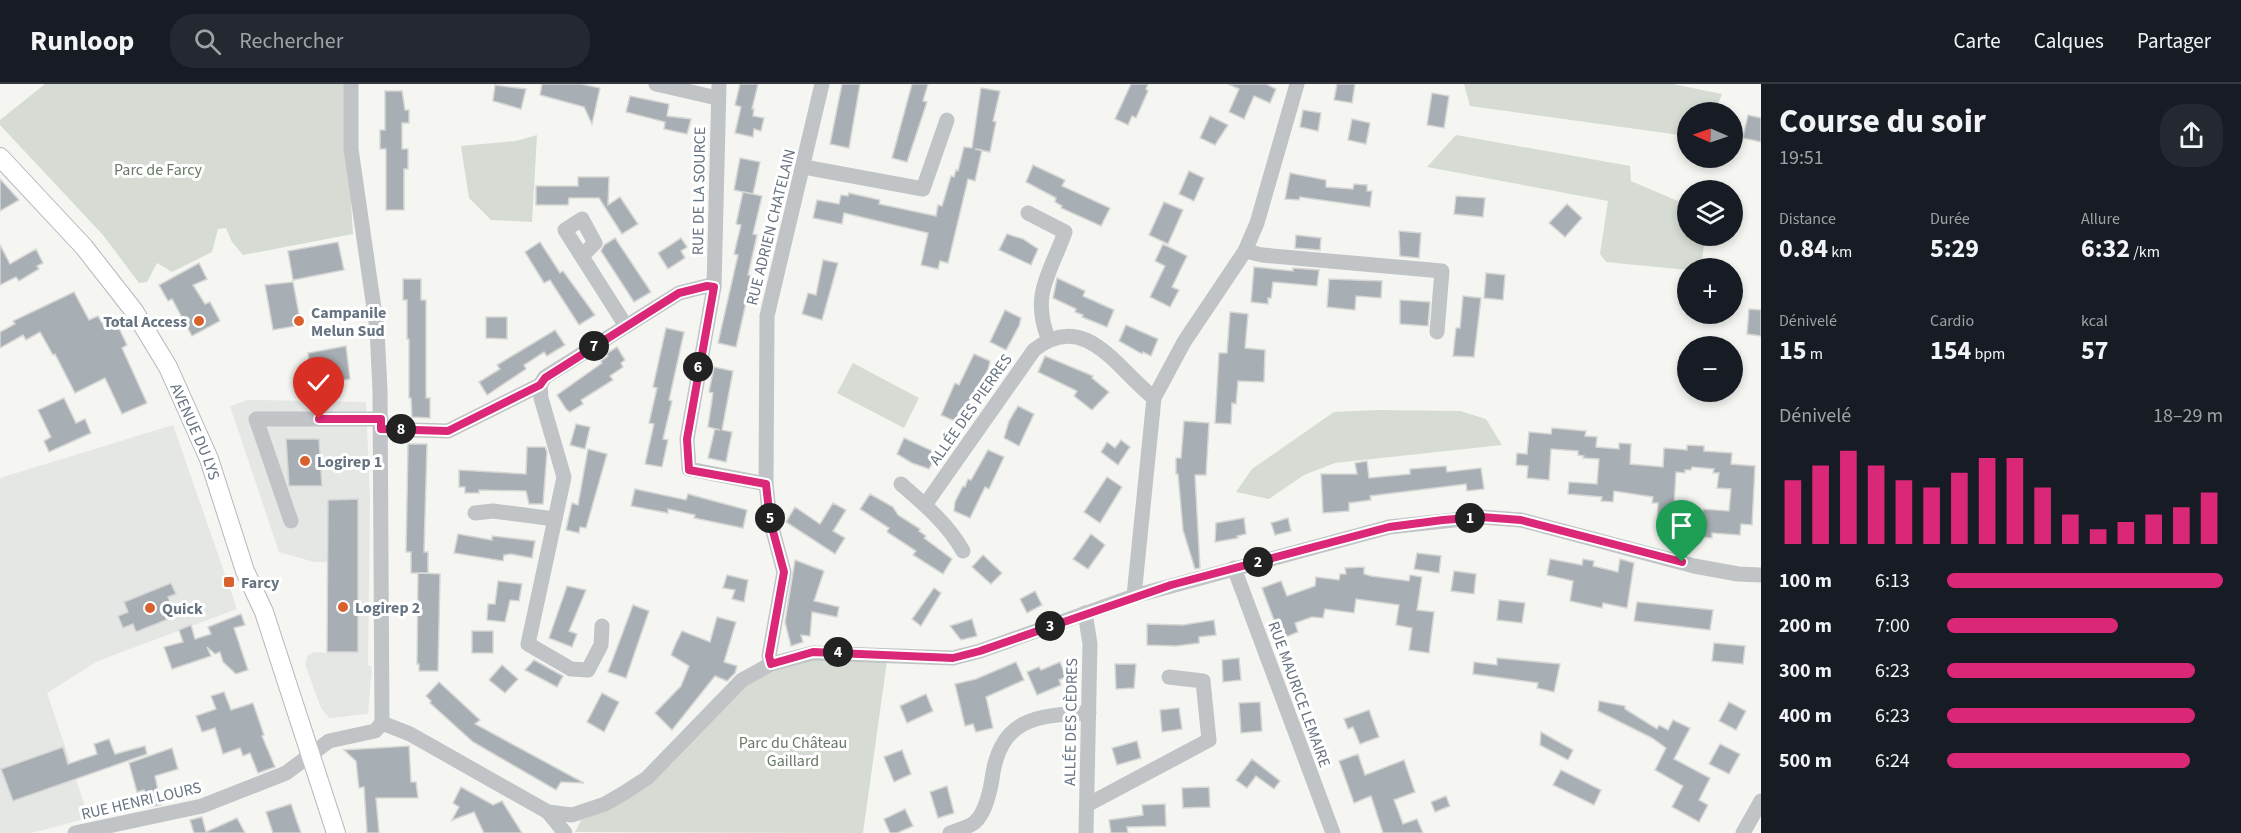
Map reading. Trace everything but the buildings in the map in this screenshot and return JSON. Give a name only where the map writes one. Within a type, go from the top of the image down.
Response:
[{"type":"main road","name":"AVENUE DU LYS","points":[[0,157],[84,247],[134,311],[168,367],[208,459],[245,571],[264,612],[336,833]]},
{"type":"street","points":[[351,84],[351,149],[377,329],[381,424],[382,723],[410,734],[548,812],[565,832],[572,814]]},
{"type":"street","points":[[657,84],[718,91]]},
{"type":"street","name":"RUE ADRIEN CHATELAIN","points":[[771,664],[769,656],[784,572],[770,520],[766,484],[767,316],[822,84]]},
{"type":"street","points":[[1134,596],[1138,532],[1154,398],[1184,342],[1245,251],[1257,223],[1297,84]]},
{"type":"street","name":"RUE DE LA SOURCE","points":[[718,91],[717,241],[714,287],[687,439],[689,470],[766,484]]},
{"type":"street","points":[[804,167],[922,189],[947,120]]},
{"type":"street","points":[[1028,213],[1065,232],[1041,292],[1041,320],[1048,338],[1075,336],[1096,343],[1154,398]]},
{"type":"street","points":[[1245,251],[1262,255],[1442,271],[1437,332]]},
{"type":"street","points":[[582,256],[626,326]]},
{"type":"street","points":[[291,520],[256,419],[381,424],[448,431],[540,385],[545,378],[679,293],[707,286],[714,287]]},
{"type":"street","name":"ALLÉE DES PIERRES","points":[[926,505],[1034,350],[1048,338]]},
{"type":"street","points":[[540,385],[541,398],[564,477],[528,644],[571,669],[588,670],[601,645],[602,626]]},
{"type":"street","points":[[901,484],[926,505],[956,537],[963,551]]},
{"type":"street","points":[[476,513],[493,511],[555,519]]},
{"type":"street","points":[[548,812],[572,814],[605,804],[647,778],[742,680],[771,664],[813,652],[953,658],[980,651],[1134,596],[1389,527],[1481,517],[1521,520],[1694,566],[1738,574],[1761,575]]},
{"type":"street","name":"RUE MAURICE LEMAIRE","points":[[1234,568],[1333,833]]},
{"type":"street","name":"ALLÉE DES CÈDRES","points":[[1085,613],[1090,644],[1086,833]]},
{"type":"street","points":[[1087,805],[1209,740],[1203,681],[1169,677]]},
{"type":"street","points":[[950,833],[976,821],[990,793],[995,756],[1013,730],[1036,718],[1089,713]]},
{"type":"street","name":"RUE HENRI LOURS","points":[[75,833],[202,806],[286,773],[310,753],[335,738],[375,731],[382,723]]},
{"type":"street","points":[[1743,833],[1761,801]]},
{"type":"shaded area","points":[[248,400],[366,402],[370,499],[368,665],[372,667],[368,714],[329,718],[321,708],[305,664],[308,655],[315,652],[327,653],[328,562],[314,562],[279,552],[230,406]]},
{"type":"shaded area","points":[[173,425],[237,609],[98,661],[47,693],[89,818],[31,833],[0,833],[0,478]]},
{"type":"green space","name":"Parc de Farcy","points":[[45,84],[344,84],[353,234],[243,255],[232,242],[226,228],[218,229],[212,252],[172,272],[157,263],[147,282],[139,283],[103,235],[0,125],[0,120]]},
{"type":"green space","points":[[1464,84],[1673,84],[1722,94],[1719,102],[1677,102],[1677,135],[1470,106]]},
{"type":"green space","points":[[537,135],[532,222],[491,220],[469,198],[461,146],[516,141]]},
{"type":"green space","points":[[1456,135],[1630,166],[1631,181],[1677,201],[1677,246],[1704,246],[1702,258],[1677,258],[1677,269],[1606,262],[1600,254],[1608,201],[1427,167]]},
{"type":"green space","points":[[853,363],[919,398],[904,428],[837,393]]},
{"type":"green space","points":[[1460,411],[1486,419],[1502,445],[1335,463],[1304,475],[1269,499],[1236,492],[1252,469],[1334,412]]},
{"type":"green space","name":"Parc du Château Gaillard","points":[[814,658],[887,661],[863,833],[575,832],[581,820],[601,812],[747,684],[779,668]]},
{"type":"place","name":"Total Access","points":[[199,321]]},
{"type":"place","name":"Campanile Melun Sud","points":[[299,321]]},
{"type":"place","name":"Logirep 1","points":[[305,461]]},
{"type":"place","name":"Farcy","points":[[229,582]]},
{"type":"place","name":"Logirep 2","points":[[343,607]]},
{"type":"place","name":"Quick","points":[[150,608]]},
{"type":"route","points":[[319,419],[381,419],[381,429],[448,431],[540,385],[545,378],[679,293],[707,286],[714,287],[699,359],[687,439],[689,470],[766,484],[770,520],[784,572],[769,656],[771,664],[813,652],[953,658],[980,651],[1171,585],[1389,527],[1443,520],[1481,517],[1521,520],[1682,562]]}]
